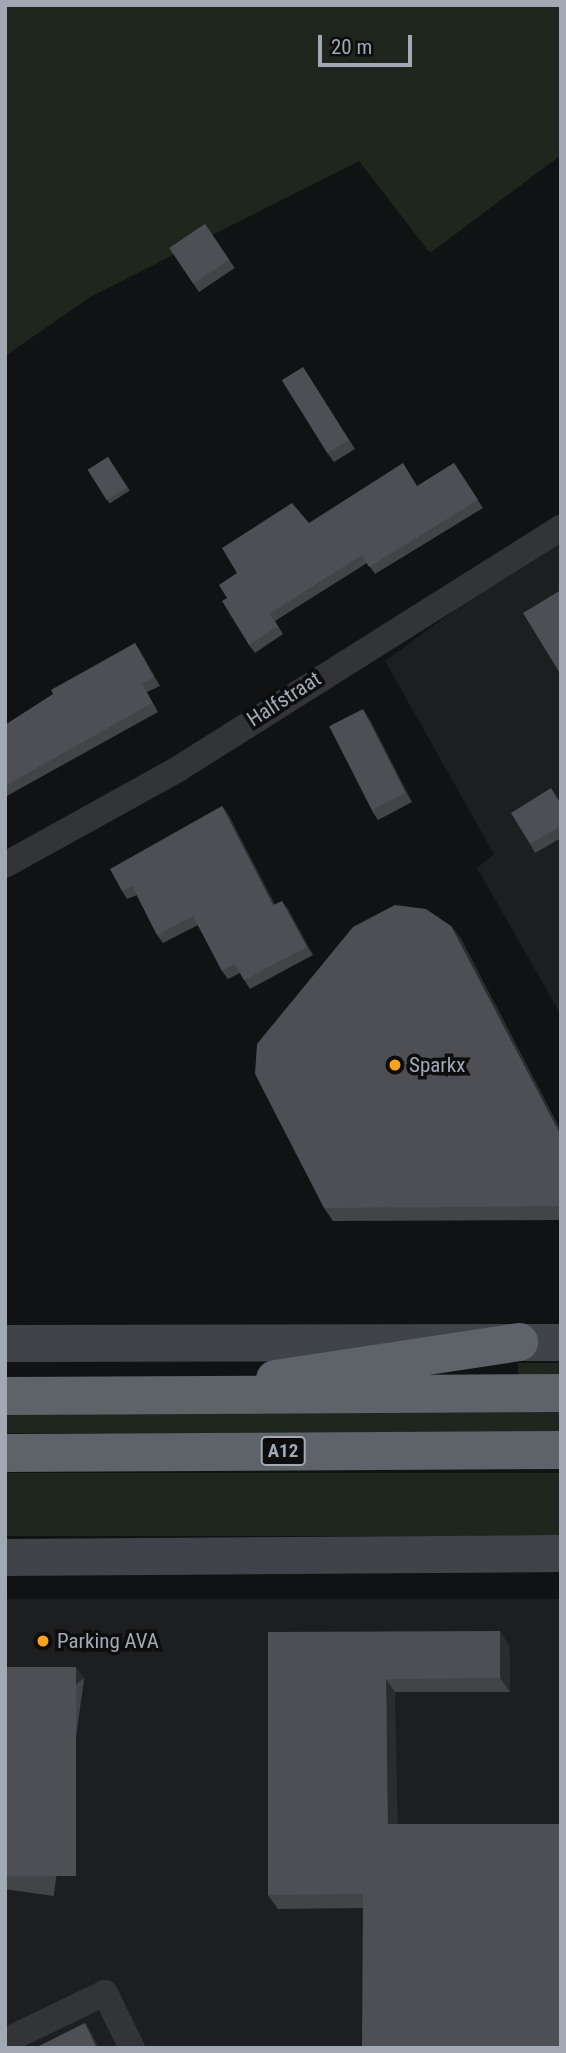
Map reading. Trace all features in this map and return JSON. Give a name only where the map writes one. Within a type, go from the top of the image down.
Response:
[{"type":"highway","points":[[220,1395],[309,1369],[519,1342]]},
{"type":"highway","points":[[5,1396],[561,1393]]},
{"type":"highway","name":"A12","points":[[5,1453],[561,1450]]},
{"type":"main road","points":[[5,1343],[561,1342]]},
{"type":"main road","points":[[5,1558],[561,1553]]},
{"type":"street","name":"Halfstraat","points":[[5,865],[178,769],[561,528]]},
{"type":"street","points":[[5,2042],[105,1993],[132,2048]]},
{"type":"shaded area","points":[[5,5],[561,5],[561,155],[430,253],[359,161],[92,296],[5,356]]},
{"type":"shaded area","points":[[561,532],[561,1015],[477,868],[494,854],[385,661]]},
{"type":"shaded area","points":[[518,1363],[561,1363],[561,1377],[518,1377]]},
{"type":"shaded area","points":[[5,1411],[561,1411],[561,1433],[5,1433]]},
{"type":"shaded area","points":[[5,1473],[561,1473],[561,1536],[5,1536]]},
{"type":"shaded area","points":[[5,1599],[561,1599],[561,2048],[5,2048]]},
{"type":"building","points":[[205,224],[229,260],[193,284],[169,248]]},
{"type":"building","points":[[303,367],[349,440],[327,453],[282,380]]},
{"type":"building","points":[[108,457],[127,488],[107,500],[88,470]]},
{"type":"building","points":[[403,463],[417,486],[454,463],[478,500],[369,567],[362,555],[269,614],[278,626],[249,645],[222,601],[227,598],[219,585],[237,573],[222,548],[292,503],[309,523]]},
{"type":"building","points":[[561,590],[561,675],[523,613]]},
{"type":"building","points":[[135,643],[154,677],[142,684],[152,703],[5,786],[5,725],[53,694],[51,690]]},
{"type":"building","points":[[363,709],[406,793],[372,810],[329,726]]},
{"type":"building","points":[[551,788],[561,804],[561,826],[530,844],[511,813]]},
{"type":"building","points":[[222,806],[273,905],[282,901],[307,947],[244,980],[235,964],[222,971],[193,916],[157,935],[132,886],[122,891],[110,869]]},
{"type":"building","name":"Sparkx","points":[[395,905],[426,909],[451,926],[561,1136],[561,1206],[324,1208],[255,1074],[257,1044],[353,927]]},
{"type":"building","points":[[500,1631],[500,1678],[386,1679],[388,1824],[561,1824],[561,2048],[362,2048],[363,1894],[268,1895],[268,1632]]},
{"type":"building","points":[[5,1667],[76,1667],[76,1876],[5,1876]]},
{"type":"building","points":[[85,2023],[97,2048],[35,2048]]},
{"type":"place","name":"Sparkx","points":[[395,1065]]},
{"type":"place","name":"Parking AVA","points":[[43,1641]]}]
